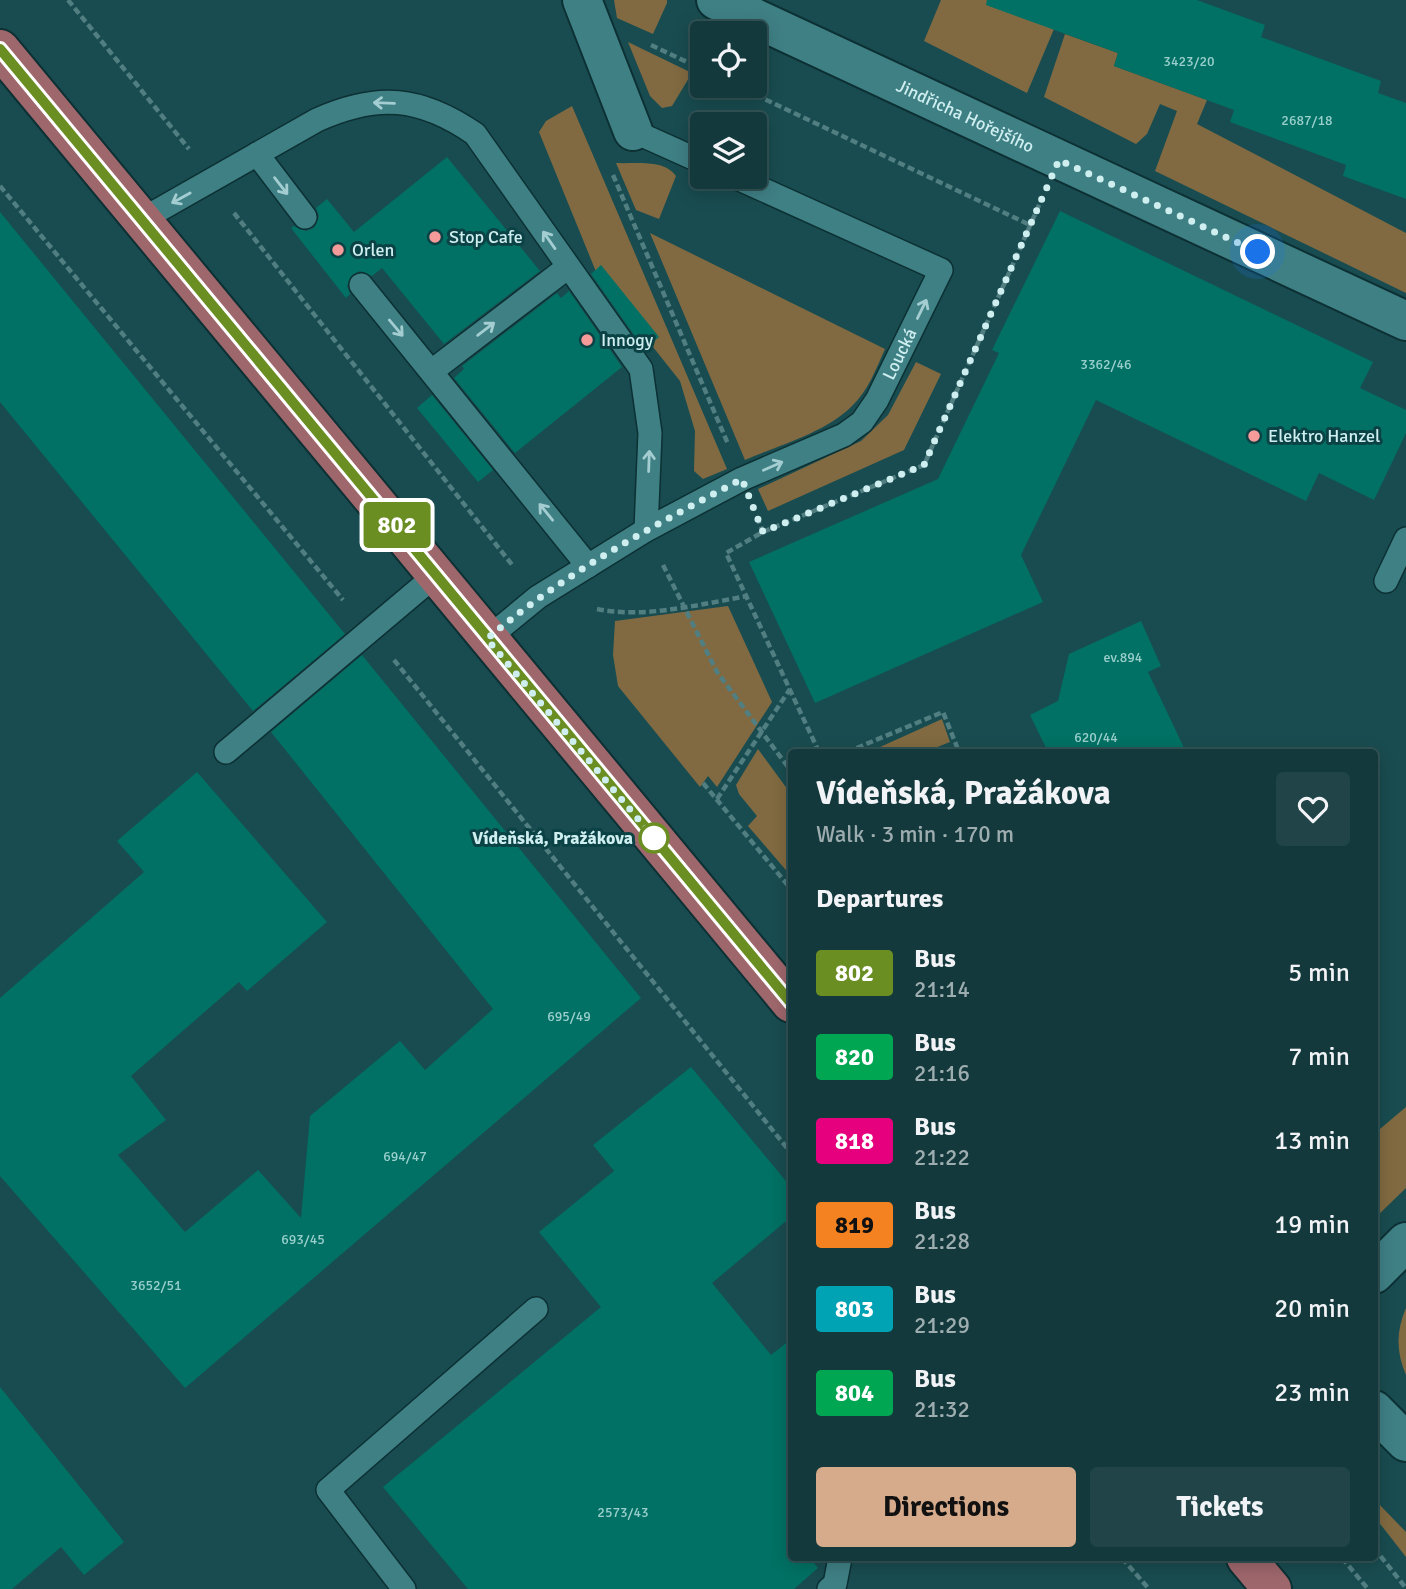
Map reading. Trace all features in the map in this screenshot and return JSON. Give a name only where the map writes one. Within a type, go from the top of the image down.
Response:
[{"type":"main road","points":[[0,49],[788,999]]},
{"type":"main road","points":[[1249,1561],[1272,1589]]},
{"type":"street","points":[[582,0],[633,131]]},
{"type":"street","name":"Jindřicha Hořejšího","points":[[716,0],[1406,321]]},
{"type":"street","points":[[1378,1271],[1406,1242]]},
{"type":"street","points":[[1378,1414],[1406,1442]]},
{"type":"lane","points":[[143,219],[317,120],[360,103],[423,106],[446,114],[474,134],[641,369],[650,433],[646,530]]},
{"type":"lane","points":[[633,131],[690,157]]},
{"type":"lane","points":[[257,154],[305,217]]},
{"type":"lane","name":"Loucká","points":[[487,639],[538,597],[646,530],[742,479],[844,435],[862,422],[877,400],[941,270],[762,189]]},
{"type":"lane","points":[[432,371],[568,267]]},
{"type":"lane","points":[[361,285],[589,566]]},
{"type":"lane","points":[[1386,581],[1406,539]]},
{"type":"lane","points":[[226,752],[437,574]]},
{"type":"lane","points":[[404,1589],[328,1490],[536,1309]]},
{"type":"lane","points":[[829,1589],[835,1584],[839,1561]]},
{"type":"path","points":[[645,42],[690,63]]},
{"type":"path","points":[[762,98],[1031,225]]},
{"type":"path","points":[[818,749],[726,553],[763,532],[924,465],[1059,160]]},
{"type":"path","points":[[610,167],[763,532]]},
{"type":"path","points":[[0,186],[369,631],[788,1149]]},
{"type":"path","points":[[646,530],[717,672],[788,767]]},
{"type":"path","points":[[717,799],[790,688]]},
{"type":"path","points":[[854,749],[943,712],[958,749]]},
{"type":"path","points":[[703,783],[788,885]]},
{"type":"path","points":[[1378,1553],[1406,1588]]},
{"type":"path","points":[[1125,1561],[1149,1589]]},
{"type":"path","points":[[1345,1561],[1368,1589]]},
{"type":"shaded area","points":[[614,0],[667,0],[667,3],[653,34],[617,18]]},
{"type":"shaded area","points":[[941,0],[1002,0],[1054,29],[1027,93],[924,41]]},
{"type":"shaded area","points":[[1065,34],[1118,53],[1114,66],[1207,100],[1197,124],[1406,233],[1406,293],[1155,171],[1177,111],[1160,104],[1147,134],[1136,144],[1044,97]]},
{"type":"shaded area","points":[[628,42],[690,72],[672,106],[662,108],[650,96]]},
{"type":"shaded area","points":[[572,106],[727,469],[703,479],[694,471],[695,431],[680,381],[599,279],[539,132],[546,121]]},
{"type":"shaded area","points":[[616,163],[657,165],[676,176],[659,219],[636,210]]},
{"type":"shaded area","points":[[650,233],[885,349],[863,394],[829,424],[745,460]]},
{"type":"shaded area","points":[[916,362],[941,374],[904,450],[768,511],[758,489],[861,441],[888,415]]},
{"type":"shaded area","points":[[728,606],[772,702],[717,787],[708,776],[700,787],[618,686],[613,655],[615,621]]},
{"type":"shaded area","points":[[942,719],[950,742],[932,749],[876,749]]},
{"type":"shaded area","points":[[758,749],[788,790],[788,873],[748,826],[757,816],[739,794],[736,785]]},
{"type":"shaded area","points":[[1406,1107],[1406,1188],[1378,1215],[1378,1131]]},
{"type":"shaded area","points":[[1406,1308],[1406,1375],[1398,1342]]},
{"type":"shaded area","points":[[1378,1503],[1406,1532],[1406,1557],[1378,1521]]},
{"type":"building","points":[[987,0],[1197,0],[1265,25],[1261,37],[1381,81],[1378,93],[1406,103],[1406,199],[1343,176],[1346,165],[1230,122],[1234,110],[1114,66],[1118,53],[986,5]]},
{"type":"building","name":"Stop Cafe","points":[[447,157],[540,271],[444,344],[382,268],[372,276],[360,271],[352,275],[347,286],[350,294],[346,298],[291,228],[294,226],[306,231],[314,228],[319,216],[316,208],[327,199],[354,232]]},
{"type":"building","name":"Elektro Hanzel","points":[[1060,211],[1373,362],[1360,388],[1406,410],[1406,433],[1374,500],[1319,473],[1306,501],[1096,400],[1021,555],[1043,602],[815,703],[749,562],[938,479],[999,353],[992,350]]},
{"type":"building","points":[[0,212],[345,634],[253,711],[0,402]]},
{"type":"building","points":[[601,265],[659,337],[644,349],[591,274]]},
{"type":"building","points":[[569,291],[622,367],[515,453],[454,378],[464,369],[462,366],[557,293],[561,298]]},
{"type":"building","points":[[432,395],[493,470],[478,482],[417,408]]},
{"type":"building","points":[[1141,621],[1161,666],[1148,672],[1185,749],[1047,749],[1030,715],[1058,701],[1069,654]]},
{"type":"building","points":[[362,655],[641,998],[185,1388],[0,1176],[0,998],[144,872],[117,841],[197,772],[327,922],[247,991],[239,982],[131,1076],[166,1120],[118,1155],[185,1232],[258,1170],[301,1218],[310,1116],[400,1041],[425,1070],[493,1009],[271,732]]},
{"type":"building","points":[[691,1067],[788,1183],[788,1220],[712,1283],[771,1355],[788,1341],[788,1561],[812,1561],[818,1568],[794,1589],[468,1589],[383,1487],[601,1307],[539,1232],[614,1171],[593,1145]]},
{"type":"building","points":[[0,1387],[124,1542],[84,1575],[61,1547],[12,1589],[0,1589]]},
{"type":"bus line","name":"802","points":[[0,49],[788,999]]},
{"type":"place","name":"Stop Cafe","points":[[435,237]]},
{"type":"place","name":"Orlen","points":[[338,250]]},
{"type":"place","name":"Innogy","points":[[587,340]]},
{"type":"place","name":"Elektro Hanzel","points":[[1254,436]]},
{"type":"place","name":"Vídeňská, Pražákova","points":[[654,838]]},
{"type":"route","points":[[654,838],[487,639],[538,597],[646,530],[742,479],[763,532],[924,465],[1059,160],[1258,252]]}]
